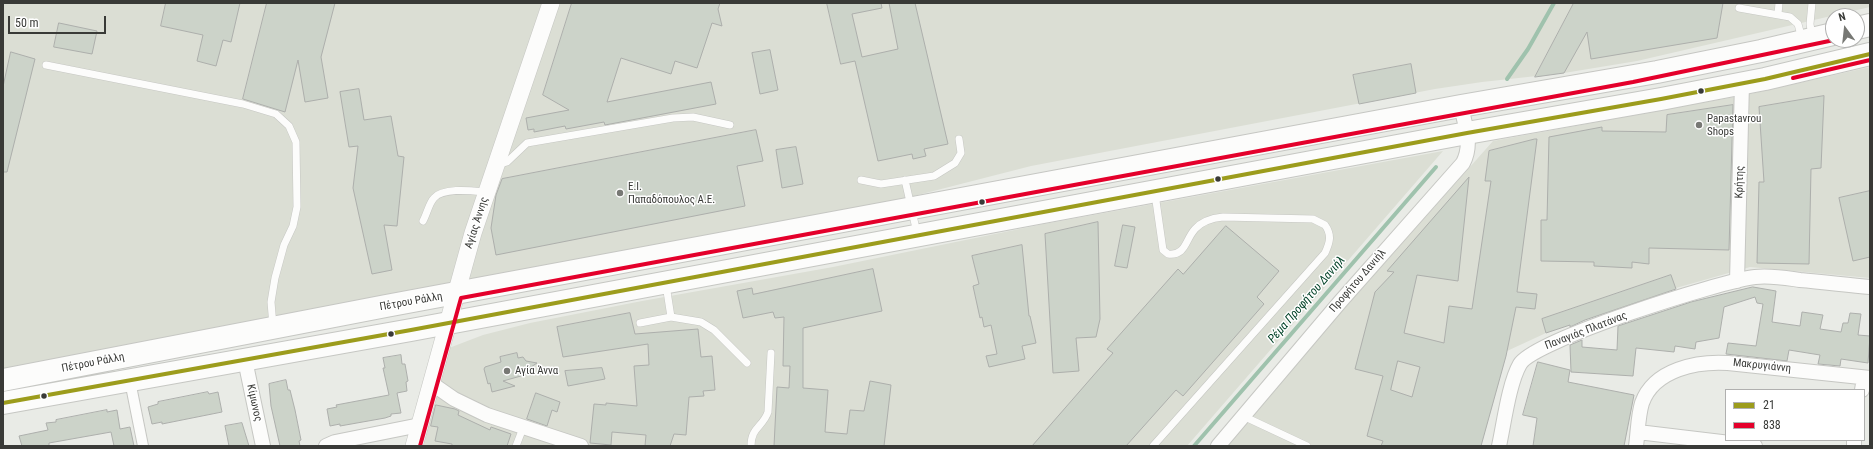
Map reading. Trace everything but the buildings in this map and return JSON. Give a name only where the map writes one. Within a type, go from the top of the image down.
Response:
[{"type":"main road","name":"Πέτρου Ράλλη","points":[[3,380],[273,328],[1460,106],[1657,72],[1816,38]]},
{"type":"main road","points":[[3,404],[666,283],[1467,133],[1661,99],[1742,83],[1870,54]]},
{"type":"street","name":"Αγίας Άννης","points":[[414,446],[456,294],[487,192],[551,3]]},
{"type":"street","name":"Κρήτης","points":[[1737,281],[1742,83]]},
{"type":"street","name":"Προφήτου Δανιήλ","points":[[1218,446],[1335,308],[1463,163],[1467,155],[1468,146],[1467,133],[1460,106]]},
{"type":"street","name":"Παναγιάς Πλατάνας","points":[[1499,446],[1512,388],[1520,364],[1532,352],[1596,325],[1701,290],[1756,277],[1870,287]]},
{"type":"street","name":"Κίμωνος","points":[[245,360],[263,446]]},
{"type":"street","name":"Μακρυγιάννη","points":[[1638,432],[1642,404],[1648,392],[1658,381],[1668,374],[1686,367],[1709,362],[1865,382]]},
{"type":"street","points":[[130,381],[143,446]]},
{"type":"street","points":[[431,383],[468,407],[523,428],[581,446]]},
{"type":"street","points":[[326,446],[335,442],[420,425]]},
{"type":"street","points":[[1636,446],[1638,432],[1755,446]]},
{"type":"lane","points":[[1778,14],[1779,3]]},
{"type":"lane","points":[[1812,3],[1810,24],[1816,38]]},
{"type":"lane","points":[[1739,8],[1790,17],[1816,38]]},
{"type":"lane","points":[[46,65],[243,104],[276,114],[289,126],[296,142],[297,207],[293,226],[284,245],[275,278],[272,302],[273,328]]},
{"type":"lane","points":[[496,165],[511,159],[527,143],[680,118],[694,117],[730,125]]},
{"type":"lane","points":[[861,180],[881,184],[934,176],[955,163],[961,153],[959,139]]},
{"type":"lane","points":[[905,180],[918,236]]},
{"type":"lane","points":[[423,221],[434,197],[442,192],[462,190],[487,192]]},
{"type":"lane","points":[[1153,446],[1325,253],[1330,237],[1325,225],[1313,219],[1223,216],[1200,224],[1194,230],[1184,249],[1179,253],[1168,254],[1163,250],[1155,192]]},
{"type":"lane","points":[[666,283],[671,317]]},
{"type":"lane","points":[[640,323],[671,317],[701,322],[714,330],[747,363]]},
{"type":"lane","points":[[751,446],[752,435],[764,420],[768,412],[771,354]]},
{"type":"lane","points":[[1243,416],[1307,446]]},
{"type":"lane","points":[[516,446],[523,428]]},
{"type":"shaded area","points":[[3,3],[1870,3],[1870,7],[1865,8],[1825,8],[1825,17],[1637,61],[1564,73],[1435,89],[1031,166],[828,218],[3,373]]},
{"type":"shaded area","points":[[1870,67],[1870,278],[1750,267],[1676,288],[1546,333],[1507,351],[1481,446],[1226,446],[1296,363],[1493,141],[1745,95]]},
{"type":"shaded area","points":[[1443,151],[1187,446],[419,446],[449,348],[483,335],[530,323],[642,301],[833,267],[1044,224]]},
{"type":"waterway","name":"Ρέμα Προφήτου Δανιήλ","points":[[1507,79],[1528,49],[1554,3]]},
{"type":"waterway","name":"Ρέμα Προφήτου Δανιήλ","points":[[1194,446],[1436,167]]},
{"type":"transit line","name":"838","points":[[420,446],[461,298],[1633,82],[1825,42]]},
{"type":"transit line","name":"21","points":[[3,403],[411,330],[1467,133],[1661,99],[1765,79],[1870,54]]},
{"type":"transit line","name":"838","points":[[1793,78],[1870,60]]},
{"type":"place","name":"Papastavrou Shops","points":[[1699,125]]},
{"type":"place","name":"Ε.Ι. Παπαδόπουλος Α.Ε.","points":[[620,193]]},
{"type":"place","name":"Αγία Άννα","points":[[507,371]]}]
